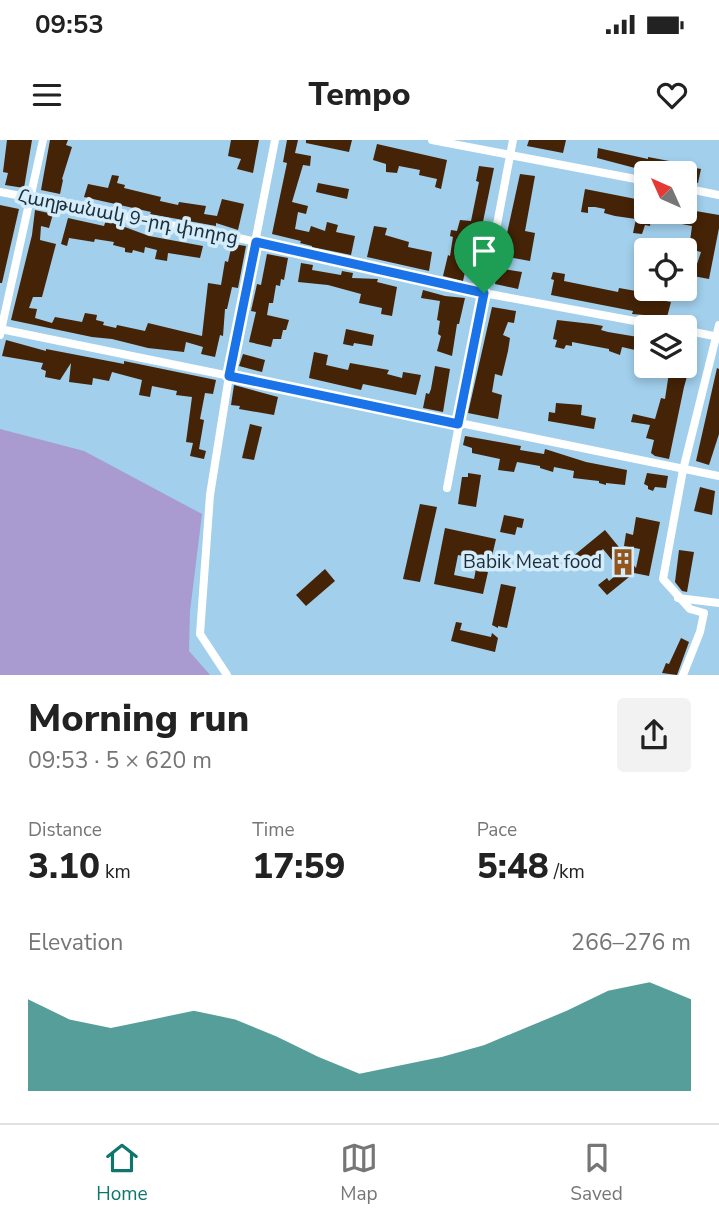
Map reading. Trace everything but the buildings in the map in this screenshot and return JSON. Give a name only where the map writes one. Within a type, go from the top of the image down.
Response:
[{"type":"street","points":[[43,140],[0,331],[719,476]]},
{"type":"street","points":[[227,675],[200,634],[210,495],[229,376],[275,140]]},
{"type":"street","points":[[432,140],[634,179]]},
{"type":"street","points":[[447,488],[513,140]]},
{"type":"street","points":[[697,191],[719,195]]},
{"type":"street","name":"Հաղթանակ 9-րդ փողոց","points":[[0,192],[256,242],[484,293],[634,321]]},
{"type":"street","points":[[683,675],[700,632],[704,613],[690,609],[663,579],[684,470],[719,325]]},
{"type":"street","points":[[697,333],[718,337]]},
{"type":"street","points":[[678,598],[719,603]]},
{"type":"shaded area","points":[[0,429],[84,451],[202,514],[190,611],[189,651],[210,675],[0,675]]},
{"type":"place","name":"Babik Meat food","points":[[623,562]]},
{"type":"route","points":[[256,242],[484,293],[458,424],[229,376],[256,242]]}]
